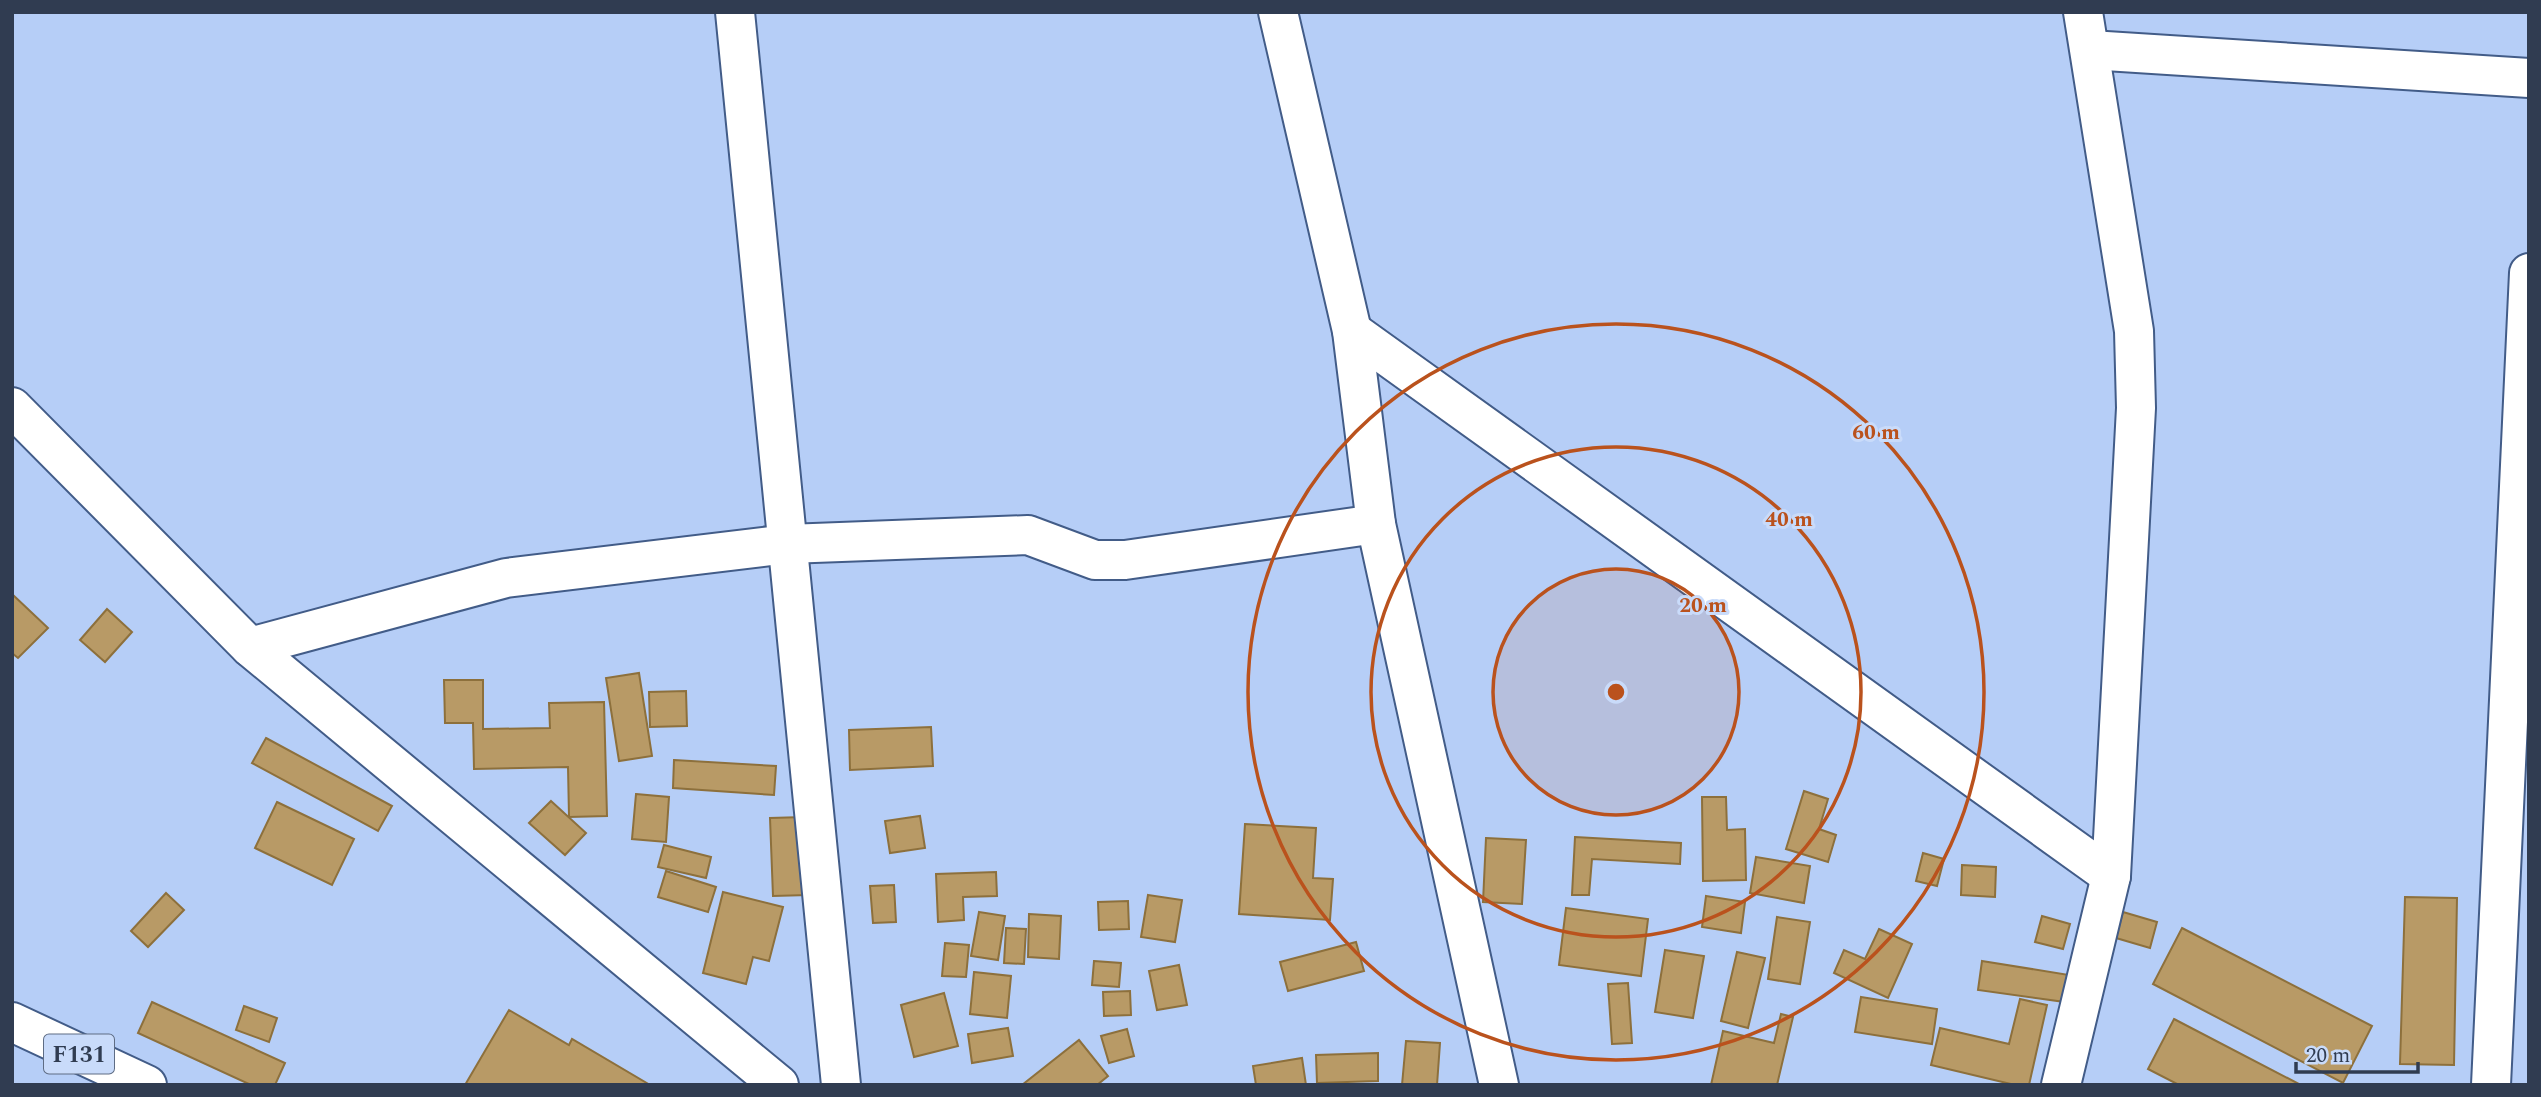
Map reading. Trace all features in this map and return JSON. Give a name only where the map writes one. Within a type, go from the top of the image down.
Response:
[{"type":"street","points":[[734,12],[841,1085]]},
{"type":"street","points":[[1278,12],[1352,331],[1376,524],[1499,1085]]},
{"type":"street","points":[[2061,1085],[2111,876],[2136,408],[2135,344],[2123,254],[2083,12]]},
{"type":"street","points":[[2090,50],[2529,78]]},
{"type":"street","points":[[2491,1085],[2529,273]]},
{"type":"street","points":[[1352,331],[2111,876]]},
{"type":"street","points":[[12,407],[250,647],[779,1085]]},
{"type":"street","points":[[250,647],[506,578],[787,544],[1028,535],[1096,559],[1125,560],[1376,524]]},
{"type":"street","name":"F131","points":[[12,1023],[147,1085]]},
{"type":"building","points":[[12,594],[48,628],[18,658],[12,653]]},
{"type":"building","points":[[107,609],[132,632],[105,662],[80,640]]},
{"type":"building","points":[[639,673],[652,756],[619,761],[606,678]]},
{"type":"building","points":[[444,680],[483,680],[483,729],[550,728],[549,703],[604,702],[607,816],[569,817],[568,767],[474,769],[473,723],[445,723]]},
{"type":"building","points":[[686,691],[687,726],[650,727],[649,692]]},
{"type":"building","points":[[931,727],[933,766],[850,770],[849,730]]},
{"type":"building","points":[[266,738],[392,806],[378,831],[252,763]]},
{"type":"building","points":[[674,760],[776,766],[774,795],[673,788]]},
{"type":"building","points":[[1804,791],[1828,799],[1819,829],[1836,835],[1828,862],[1786,849]]},
{"type":"building","points":[[636,794],[669,797],[666,842],[632,839]]},
{"type":"building","points":[[1702,797],[1726,797],[1727,830],[1745,829],[1746,880],[1703,881]]},
{"type":"building","points":[[551,801],[586,833],[565,855],[529,823]]},
{"type":"building","points":[[277,802],[354,839],[332,885],[255,848]]},
{"type":"building","points":[[920,816],[925,848],[890,853],[885,821]]},
{"type":"building","points":[[804,817],[808,895],[773,896],[770,818]]},
{"type":"building","points":[[1245,824],[1316,828],[1313,878],[1333,879],[1330,920],[1239,914]]},
{"type":"building","points":[[1575,837],[1681,843],[1680,864],[1592,859],[1589,895],[1572,895]]},
{"type":"building","points":[[1486,838],[1526,840],[1522,904],[1483,902]]},
{"type":"building","points":[[664,845],[711,857],[706,878],[658,867]]},
{"type":"building","points":[[1923,853],[1944,859],[1937,886],[1916,881]]},
{"type":"building","points":[[1756,857],[1810,866],[1804,903],[1750,893]]},
{"type":"building","points":[[1962,865],[1996,867],[1995,897],[1961,895]]},
{"type":"building","points":[[666,871],[716,887],[708,912],[658,897]]},
{"type":"building","points":[[996,872],[997,896],[963,897],[964,920],[938,922],[936,874]]},
{"type":"building","points":[[894,885],[896,922],[873,923],[870,886]]},
{"type":"building","points":[[723,892],[783,907],[769,961],[753,957],[746,984],[703,973]]},
{"type":"building","points":[[166,893],[184,910],[148,947],[131,931]]},
{"type":"building","points":[[1148,895],[1182,900],[1175,942],[1141,937]]},
{"type":"building","points":[[1706,896],[1745,902],[1741,933],[1702,927]]},
{"type":"building","points":[[2405,897],[2457,898],[2454,1065],[2400,1064]]},
{"type":"building","points":[[1128,901],[1129,929],[1099,930],[1098,902]]},
{"type":"building","points":[[1566,908],[1648,919],[1641,976],[1559,965]]},
{"type":"building","points":[[979,912],[1005,916],[998,960],[971,956]]},
{"type":"building","points":[[2123,912],[2157,922],[2150,948],[2116,938]]},
{"type":"building","points":[[1029,914],[1061,916],[1059,959],[1028,957]]},
{"type":"building","points":[[2042,916],[2070,924],[2063,949],[2035,942]]},
{"type":"building","points":[[1777,917],[1810,922],[1800,984],[1768,979]]},
{"type":"building","points":[[1006,928],[1026,929],[1024,964],[1004,963]]},
{"type":"building","points":[[2182,928],[2372,1026],[2343,1083],[2153,984]]},
{"type":"building","points":[[1879,929],[1912,944],[1888,998],[1834,973],[1844,950],[1865,959]]},
{"type":"building","points":[[1356,942],[1364,971],[1288,991],[1280,962]]},
{"type":"building","points":[[945,943],[969,945],[966,977],[942,976]]},
{"type":"building","points":[[1665,950],[1704,956],[1693,1018],[1655,1012]]},
{"type":"building","points":[[1737,952],[1765,958],[1748,1028],[1721,1021]]},
{"type":"building","points":[[1094,961],[1121,963],[1119,987],[1092,985]]},
{"type":"building","points":[[1982,961],[2069,975],[2065,1002],[1978,990]]},
{"type":"building","points":[[1179,965],[1187,1005],[1157,1010],[1149,971]]},
{"type":"building","points":[[974,972],[1011,976],[1007,1018],[970,1014]]},
{"type":"building","points":[[1628,983],[1632,1043],[1612,1044],[1608,984]]},
{"type":"building","points":[[1130,991],[1131,1015],[1104,1016],[1103,992]]},
{"type":"building","points":[[944,993],[958,1046],[914,1057],[901,1005]]},
{"type":"building","points":[[1861,997],[1937,1009],[1932,1044],[1855,1032]]},
{"type":"building","points":[[2020,999],[2047,1005],[2029,1085],[2015,1085],[1931,1065],[1940,1028],[2009,1044]]},
{"type":"building","points":[[152,1002],[285,1063],[275,1085],[251,1085],[138,1033]]},
{"type":"building","points":[[244,1006],[277,1018],[269,1042],[236,1030]]},
{"type":"building","points":[[509,1010],[569,1045],[572,1039],[650,1085],[465,1085]]},
{"type":"building","points":[[1781,1014],[1793,1017],[1777,1085],[1711,1085],[1723,1031],[1774,1043]]},
{"type":"building","points":[[2174,1019],[2299,1084],[2179,1085],[2148,1069]]},
{"type":"building","points":[[1008,1028],[1013,1056],[972,1063],[968,1034]]},
{"type":"building","points":[[1127,1029],[1134,1056],[1109,1063],[1101,1036]]},
{"type":"building","points":[[1079,1040],[1108,1076],[1097,1085],[1022,1085]]},
{"type":"building","points":[[1406,1041],[1440,1043],[1437,1085],[1402,1085]]},
{"type":"building","points":[[1378,1053],[1378,1081],[1317,1083],[1316,1055]]},
{"type":"building","points":[[1302,1058],[1306,1085],[1256,1085],[1253,1066]]}]
